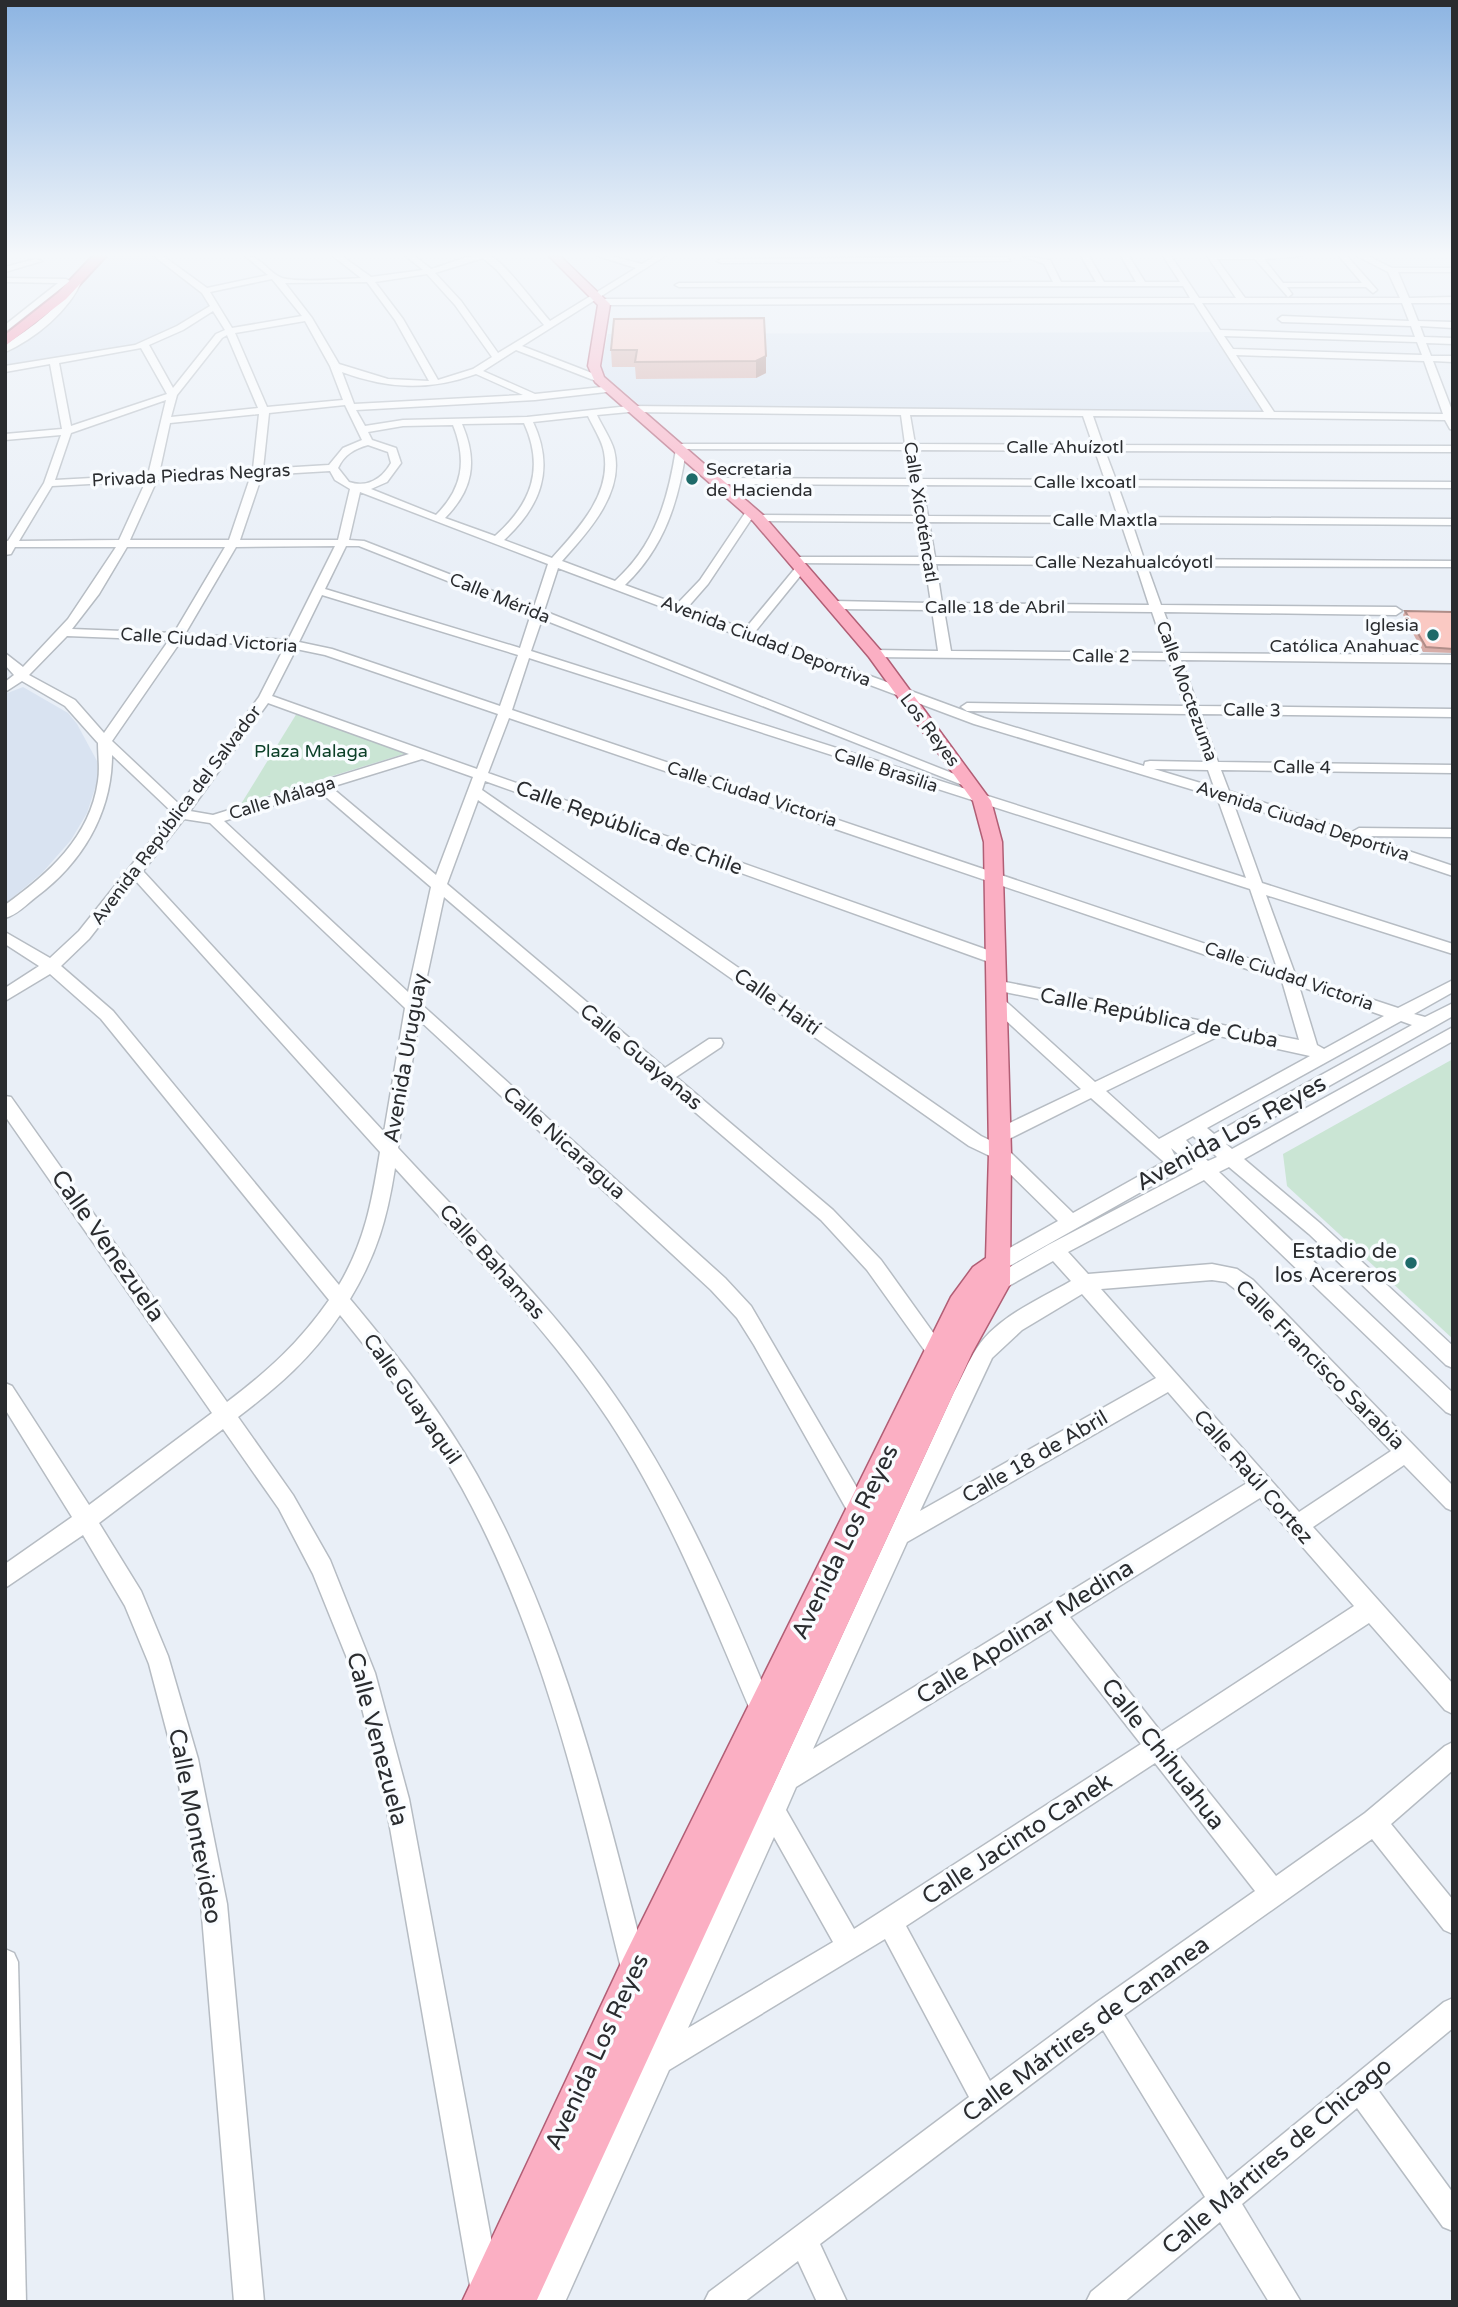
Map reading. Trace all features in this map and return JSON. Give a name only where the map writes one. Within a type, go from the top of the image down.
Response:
[{"type":"main road","points":[[594,364],[606,384]]},
{"type":"main road","name":"Los Reyes","points":[[606,384],[754,515],[875,654],[982,801],[992,842],[999,1145],[997,1274]]},
{"type":"main road","name":"Avenida Los Reyes","points":[[486,2299],[635,1971],[937,1352],[971,1286],[982,1274],[997,1274],[516,2302]]},
{"type":"street","points":[[5,369],[38,364]]},
{"type":"street","points":[[5,555],[9,544],[49,483],[67,431],[54,364]]},
{"type":"street","points":[[154,364],[172,395]]},
{"type":"street","points":[[5,688],[22,676],[63,632],[126,543],[152,478],[172,395],[197,364]]},
{"type":"street","points":[[5,913],[48,881],[69,859],[85,835],[100,801],[105,780],[105,742],[178,636],[233,543],[258,471],[264,411],[244,364]]},
{"type":"street","points":[[424,364],[435,383]]},
{"type":"street","points":[[335,366],[386,384],[435,383],[477,371],[488,364]]},
{"type":"street","points":[[557,364],[606,384]]},
{"type":"street","points":[[1237,364],[1271,415]]},
{"type":"street","points":[[361,430],[403,424],[527,420],[637,410],[1271,415],[1452,420],[1428,364]]},
{"type":"street","points":[[335,366],[349,404],[368,442]]},
{"type":"street","points":[[477,371],[535,397]]},
{"type":"street","points":[[164,421],[349,404],[535,397],[606,384]]},
{"type":"street","points":[[5,437],[67,431],[172,395]]},
{"type":"street","name":"Calle Xicoténcatl","points":[[905,412],[945,654]]},
{"type":"street","name":"Avenida Uruguay","points":[[5,1577],[227,1415],[299,1355],[339,1299],[371,1242],[390,1152],[413,1006],[439,886],[505,711],[556,560],[589,523],[605,492],[610,469],[609,452],[591,413]]},
{"type":"street","name":"Calle Moctezuma","points":[[1087,414],[1316,1052]]},
{"type":"street","points":[[499,538],[528,504],[539,468],[537,443],[527,420]]},
{"type":"street","points":[[440,517],[462,489],[467,473],[468,455],[456,421]]},
{"type":"street","points":[[368,442],[385,446],[395,455],[394,469],[377,485],[359,488],[337,477],[333,468],[340,455],[349,448],[368,442]]},
{"type":"street","points":[[620,583],[644,558],[662,525],[677,478],[679,447]]},
{"type":"street","name":"Calle Ahuízotl","points":[[679,447],[1453,449]]},
{"type":"street","name":"Privada Piedras Negras","points":[[49,483],[333,468]]},
{"type":"street","name":"Calle Ixcoatl","points":[[718,481],[1453,485]]},
{"type":"street","name":"Avenida Ciudad Deportiva","points":[[377,485],[389,494],[440,517]]},
{"type":"street","name":"Avenida Ciudad Deportiva","points":[[359,488],[1056,746],[1222,789],[1453,872]]},
{"type":"street","name":"Avenida República del Salvador","points":[[5,996],[51,966],[84,934],[181,813],[265,698],[343,541],[359,488]]},
{"type":"street","points":[[682,606],[703,583],[754,515]]},
{"type":"street","name":"Calle Maxtla","points":[[754,515],[922,519],[1453,522]]},
{"type":"street","name":"Calle Mérida","points":[[9,544],[343,541],[367,545],[970,783]]},
{"type":"street","name":"Calle Nezahualcóyotl","points":[[798,564],[929,560],[1453,564]]},
{"type":"street","points":[[750,631],[798,564]]},
{"type":"street","name":"Calle Brasilia","points":[[320,591],[525,653],[982,801],[1453,948]]},
{"type":"street","name":"Calle 18 de Abril","points":[[834,606],[1396,611]]},
{"type":"street","name":"Calle Ciudad Victoria","points":[[63,632],[293,643],[339,655],[1427,1024]]},
{"type":"street","name":"Calle 2","points":[[875,654],[1453,659]]},
{"type":"street","points":[[5,657],[22,676],[70,704],[105,742],[181,813]]},
{"type":"street","name":"Avenida Ciudad Deportiva","points":[[897,686],[1453,864]]},
{"type":"street","name":"Calle República de Chile","points":[[265,698],[423,754],[478,783],[994,958]]},
{"type":"street","name":"Calle 3","points":[[967,707],[1453,713]]},
{"type":"street","name":"Calle Málaga","points":[[181,813],[214,819],[423,754]]},
{"type":"street","name":"Calle 4","points":[[1150,765],[1453,769]]},
{"type":"street","name":"Calle Haití","points":[[478,783],[975,1141],[999,1145],[1072,1223]]},
{"type":"street","name":"Calle Guayanas","points":[[321,786],[836,1223],[874,1265],[937,1352]]},
{"type":"street","name":"Calle Nicaragua","points":[[214,819],[413,1006],[708,1275],[744,1312],[789,1384],[860,1512]]},
{"type":"street","points":[[1359,832],[1453,833]]},
{"type":"street","name":"Calle Bahamas","points":[[135,871],[560,1337],[608,1403],[646,1465],[702,1571],[763,1713]]},
{"type":"street","name":"Calle Guayaquil","points":[[5,937],[51,966],[89,995],[107,1016],[339,1299],[396,1373],[468,1479],[520,1586],[554,1673],[591,1799],[635,1971]]},
{"type":"street","points":[[1157,1148],[1316,1052],[1401,1014],[1453,985]]},
{"type":"street","points":[[995,993],[1094,1091],[1157,1148],[1183,1161],[1453,1406]]},
{"type":"street","name":"Calle República de Cuba","points":[[995,993],[1216,1030],[1316,1052]]},
{"type":"street","name":"Avenida Los Reyes","points":[[997,1274],[1072,1223],[1453,1009]]},
{"type":"street","points":[[999,1145],[1094,1091],[1216,1030]]},
{"type":"street","name":"Avenida Los Reyes","points":[[997,1274],[1055,1250],[1198,1175],[1453,1034]]},
{"type":"street","points":[[664,1077],[715,1043]]},
{"type":"street","name":"Calle Venezuela","points":[[5,1102],[227,1415],[286,1502],[322,1568],[364,1673],[397,1799],[486,2299]]},
{"type":"street","points":[[1194,1127],[1315,1229],[1453,1359]]},
{"type":"street","points":[[1173,1139],[1183,1161]]},
{"type":"street","name":"Calle Raúl Cortez","points":[[1055,1250],[1453,1702]]},
{"type":"street","name":"Calle Francisco Sarabia","points":[[1085,1282],[1212,1272],[1230,1275],[1246,1286],[1453,1501]]},
{"type":"street","points":[[550,2302],[961,1398],[985,1352],[1015,1324],[1085,1282]]},
{"type":"street","name":"Calle 18 de Abril","points":[[900,1534],[1169,1381]]},
{"type":"street","name":"Calle Montevideo","points":[[5,1392],[133,1599],[160,1664],[186,1759],[214,1905],[249,2302]]},
{"type":"street","points":[[1296,1526],[1406,1452]]},
{"type":"street","name":"Calle Apolinar Medina","points":[[789,1778],[1261,1486]]},
{"type":"street","name":"Calle Jacinto Canek","points":[[659,2061],[890,1922],[1370,1609]]},
{"type":"street","name":"Calle Chihuahua","points":[[1053,1614],[1273,1893]]},
{"type":"street","name":"Calle Mártires de Cananea","points":[[719,2302],[1106,2011],[1374,1822],[1453,1754]]},
{"type":"street","points":[[757,1783],[850,1947]]},
{"type":"street","points":[[1374,1822],[1453,1921]]},
{"type":"street","points":[[890,1922],[986,2102]]},
{"type":"street","points":[[5,1962],[11,2302]]},
{"type":"street","points":[[1106,2011],[1286,2302]]},
{"type":"street","name":"Calle Mártires de Chicago","points":[[1101,2302],[1453,2011]]},
{"type":"street","points":[[1360,2088],[1453,2217]]},
{"type":"street","points":[[803,2239],[832,2302]]},
{"type":"shaded area","points":[[5,364],[31,364],[5,368]]},
{"type":"shaded area","points":[[602,364],[1231,364],[1263,413],[642,407],[600,372]]},
{"type":"shaded area","points":[[23,687],[68,713],[77,724],[97,761],[97,782],[87,813],[71,840],[42,873],[5,904],[5,694]]},
{"type":"green space","name":"Plaza Malaga","points":[[297,713],[407,753],[241,804]]},
{"type":"green space","name":"Estadio de los Acereros","points":[[1453,1059],[1453,1339],[1287,1186],[1283,1154]]},
{"type":"building","name":"Iglesia Católica Anahuac","points":[[1405,611],[1453,612],[1453,649],[1426,647]]},
{"type":"place","name":"Secretaria de Hacienda","points":[[692,479]]},
{"type":"place","name":"Iglesia Católica Anahuac","points":[[1433,635]]},
{"type":"place","name":"Estadio de los Acereros","points":[[1411,1263]]}]
